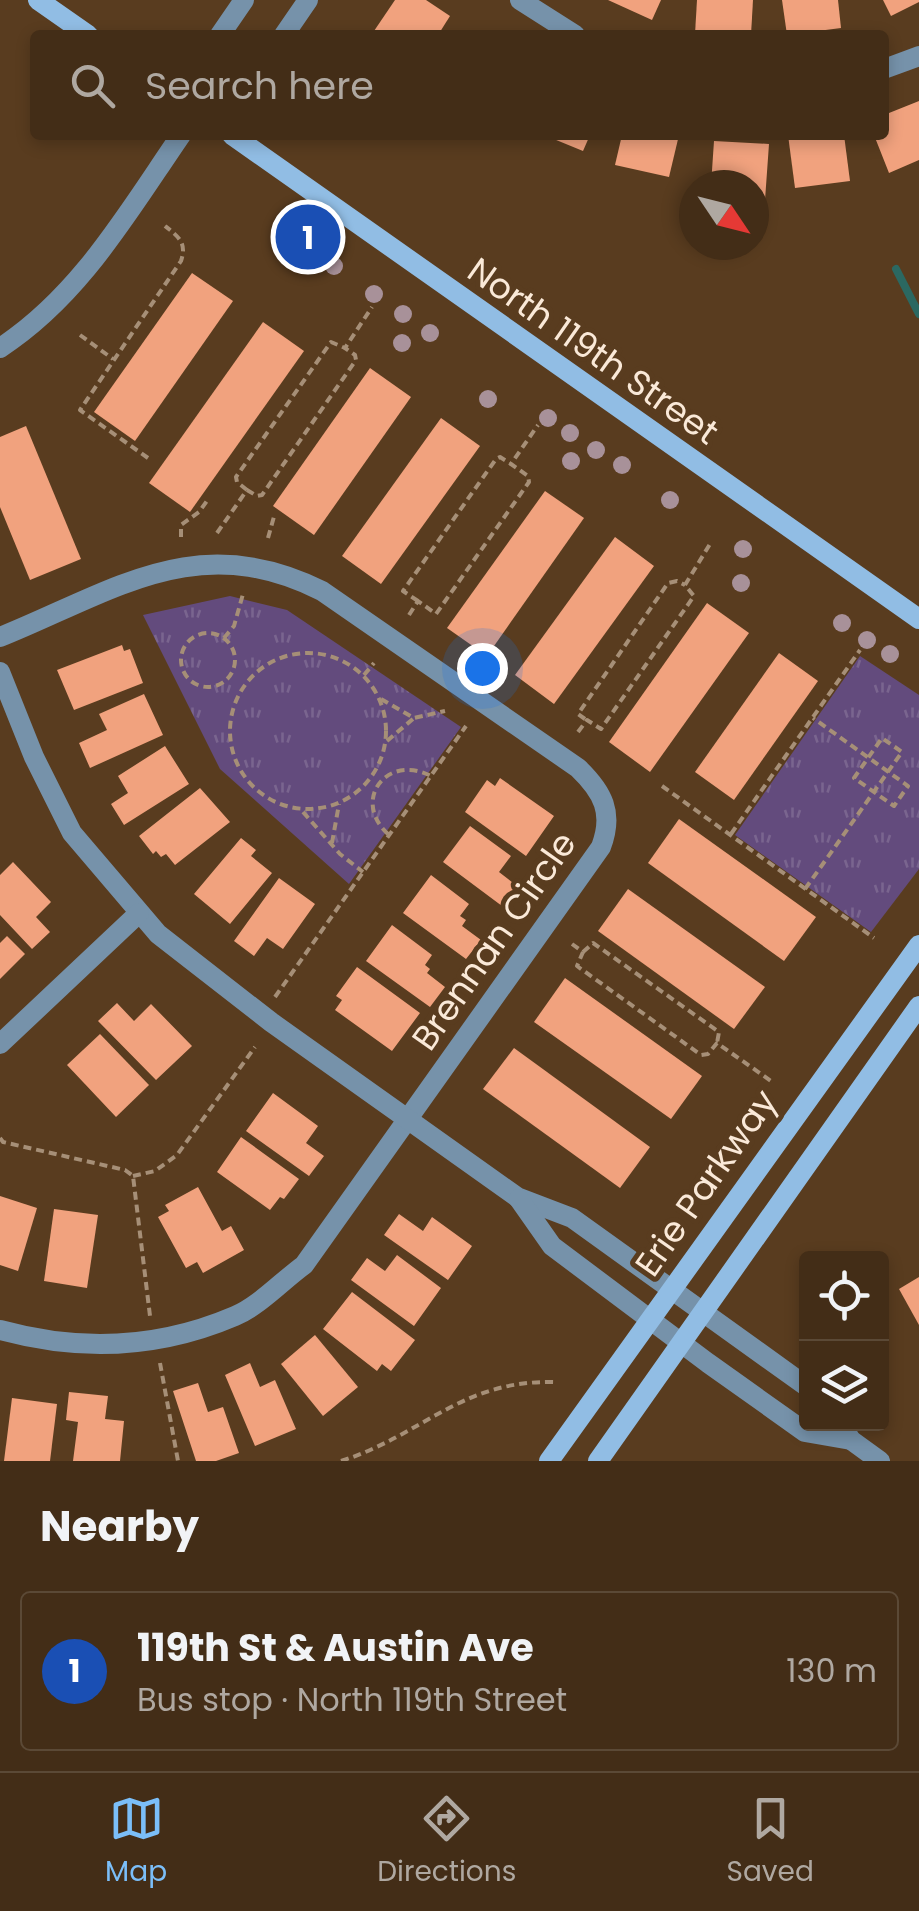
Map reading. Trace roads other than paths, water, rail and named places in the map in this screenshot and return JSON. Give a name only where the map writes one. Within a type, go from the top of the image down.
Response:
[{"type":"main road","points":[[38,0],[81,30]]},
{"type":"main road","name":"North 119th Street","points":[[239,140],[919,619]]},
{"type":"main road","name":"Erie Parkway","points":[[549,1461],[919,945]]},
{"type":"main road","name":"Erie Parkway","points":[[598,1461],[919,1006]]},
{"type":"street","points":[[223,30],[244,0]]},
{"type":"street","points":[[287,30],[308,0]]},
{"type":"street","points":[[520,0],[568,30]]},
{"type":"street","points":[[889,66],[919,56]]},
{"type":"street","points":[[0,348],[52,308],[94,263],[178,140]]},
{"type":"street","name":"Brennan Circle","points":[[0,637],[167,568],[229,564],[303,581],[578,768],[598,787],[608,812],[602,847],[304,1265],[238,1315],[154,1342],[96,1347],[0,1330]]},
{"type":"street","points":[[0,672],[34,757],[72,833],[138,913],[199,969],[517,1197],[572,1218],[799,1381]]},
{"type":"street","points":[[0,1044],[138,913]]},
{"type":"street","points":[[517,1197],[552,1246],[805,1432],[846,1432],[880,1461]]},
{"type":"waterway","points":[[896,269],[919,314]]},
{"type":"place","name":"119th St & Austin Ave","points":[[308,237]]}]
